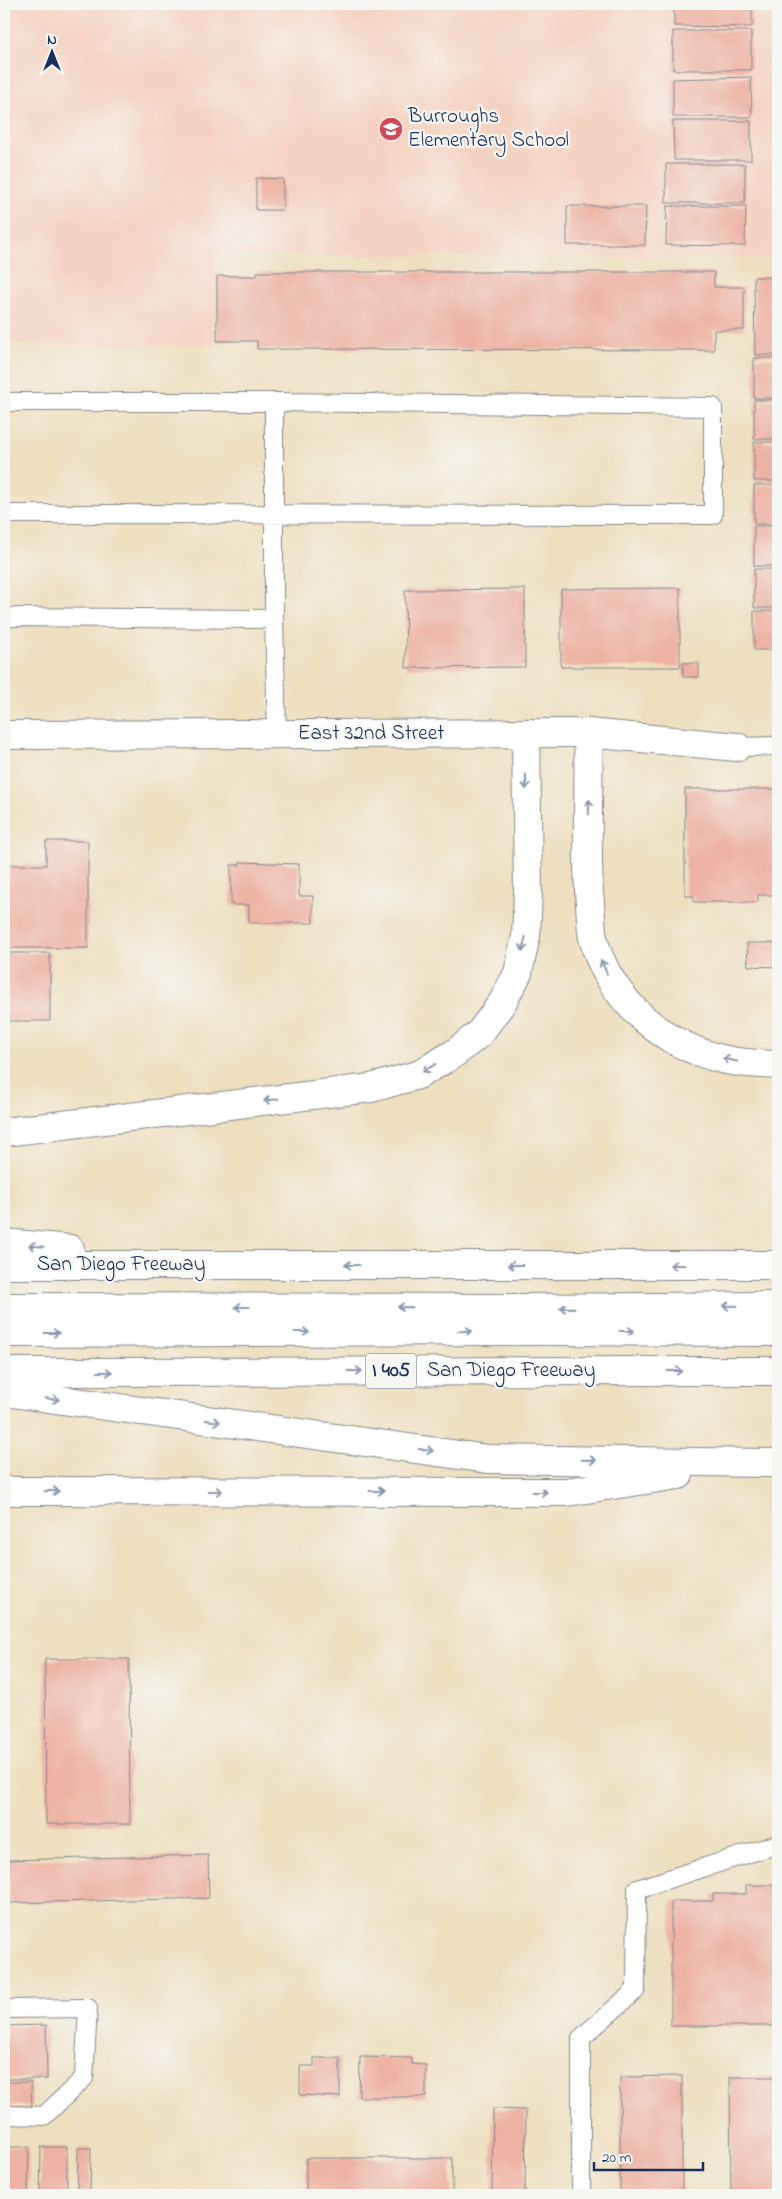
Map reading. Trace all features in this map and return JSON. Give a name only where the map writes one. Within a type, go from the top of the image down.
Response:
[{"type":"main road","points":[[4,1132],[371,1088],[418,1075],[455,1053],[478,1034],[502,1003],[518,973],[526,936],[528,892],[526,733]]},
{"type":"main road","name":"East 32nd Street","points":[[4,735],[588,734],[737,747]]},
{"type":"main road","points":[[588,734],[590,783],[587,872],[593,937],[606,972],[623,998],[644,1019],[674,1041],[711,1056],[748,1064],[778,1065]]},
{"type":"main road","points":[[4,1243],[224,1264]]},
{"type":"main road","name":"San Diego Freeway","points":[[4,1265],[778,1265]]},
{"type":"main road","points":[[4,1307],[370,1306],[527,1308],[778,1306]]},
{"type":"main road","points":[[4,1333],[778,1332]]},
{"type":"main road","name":"San Diego Freeway","points":[[4,1372],[778,1371]]},
{"type":"main road","points":[[4,1392],[488,1459],[766,1463]]},
{"type":"main road","points":[[4,1491],[567,1492],[766,1463]]},
{"type":"lane","points":[[4,402],[274,402],[713,407],[713,515],[4,514]]},
{"type":"lane","points":[[274,402],[274,619],[277,734]]},
{"type":"lane","points":[[4,617],[274,619]]},
{"type":"lane","points":[[737,747],[778,746]]},
{"type":"lane","points":[[580,2195],[581,2038],[636,1990],[637,1889],[778,1844]]},
{"type":"lane","points":[[4,2008],[88,2008],[84,2078],[44,2116],[4,2115]]},
{"type":"shaded area","name":"Burroughs Elementary School","points":[[4,4],[778,4],[778,258],[215,255],[214,346],[4,344]]},
{"type":"building","points":[[674,4],[752,4],[752,27],[674,26]]},
{"type":"building","points":[[673,31],[751,31],[751,70],[673,70]]},
{"type":"building","points":[[751,77],[752,117],[673,117],[673,79]]},
{"type":"building","points":[[673,121],[751,121],[751,160],[674,160]]},
{"type":"building","points":[[666,164],[745,164],[745,203],[666,203]]},
{"type":"building","points":[[256,178],[283,179],[283,210],[256,210]]},
{"type":"building","points":[[567,206],[646,206],[645,245],[567,245]]},
{"type":"building","points":[[667,206],[746,206],[745,246],[666,245]]},
{"type":"building","points":[[257,272],[714,272],[714,287],[744,287],[744,330],[714,330],[714,350],[257,349],[257,341],[217,341],[217,276],[257,276]]},
{"type":"building","points":[[754,277],[778,277],[778,355],[755,355]]},
{"type":"building","points":[[754,358],[778,358],[778,398],[754,398]]},
{"type":"building","points":[[754,400],[778,400],[778,439],[754,439]]},
{"type":"building","points":[[754,442],[778,442],[778,481],[754,481]]},
{"type":"building","points":[[754,485],[778,485],[778,524],[754,524]]},
{"type":"building","points":[[754,526],[778,526],[778,566],[754,566]]},
{"type":"building","points":[[754,569],[778,569],[778,608],[754,608]]},
{"type":"building","points":[[680,588],[680,667],[561,667],[561,589]]},
{"type":"building","points":[[525,589],[525,667],[406,668],[405,590]]},
{"type":"building","points":[[754,611],[778,611],[778,650],[754,650]]},
{"type":"building","points":[[683,663],[699,663],[699,677],[683,677]]},
{"type":"building","points":[[685,789],[777,789],[778,895],[758,895],[758,902],[694,902],[694,896],[685,896]]},
{"type":"building","points":[[46,841],[88,841],[88,948],[4,948],[4,865],[46,865]]},
{"type":"building","points":[[240,862],[299,864],[299,896],[313,896],[313,923],[249,923],[249,905],[231,905],[231,865],[240,865]]},
{"type":"building","points":[[747,943],[778,943],[778,967],[748,966]]},
{"type":"building","points":[[4,953],[50,953],[50,1021],[4,1021]]},
{"type":"building","points":[[45,1659],[129,1659],[130,1824],[46,1824]]},
{"type":"building","points":[[208,1855],[209,1898],[10,1903],[9,1860]]},
{"type":"building","points":[[746,1885],[778,1885],[778,2026],[671,2026],[671,1901],[713,1901],[713,1894],[746,1894]]},
{"type":"building","points":[[4,1945],[8,1945],[9,1988],[4,1988]]},
{"type":"building","points":[[46,2025],[47,2079],[4,2079],[4,2026]]},
{"type":"building","points":[[360,2057],[412,2058],[412,2064],[426,2065],[426,2097],[359,2097]]},
{"type":"building","points":[[314,2058],[340,2058],[340,2097],[300,2095],[300,2066],[314,2066]]},
{"type":"building","points":[[682,2076],[682,2195],[620,2195],[620,2077]]},
{"type":"building","points":[[730,2077],[778,2077],[778,2195],[731,2195]]},
{"type":"building","points":[[4,2082],[31,2082],[32,2106],[4,2106]]},
{"type":"building","points":[[493,2109],[526,2110],[525,2195],[492,2195]]},
{"type":"building","points":[[4,2147],[29,2147],[28,2195],[4,2195]]},
{"type":"building","points":[[41,2147],[67,2147],[67,2195],[40,2195]]},
{"type":"building","points":[[78,2148],[91,2148],[90,2195],[77,2195]]},
{"type":"building","points":[[306,2158],[452,2158],[452,2195],[306,2195]]},
{"type":"place","name":"Burroughs Elementary School","points":[[391,129]]}]
